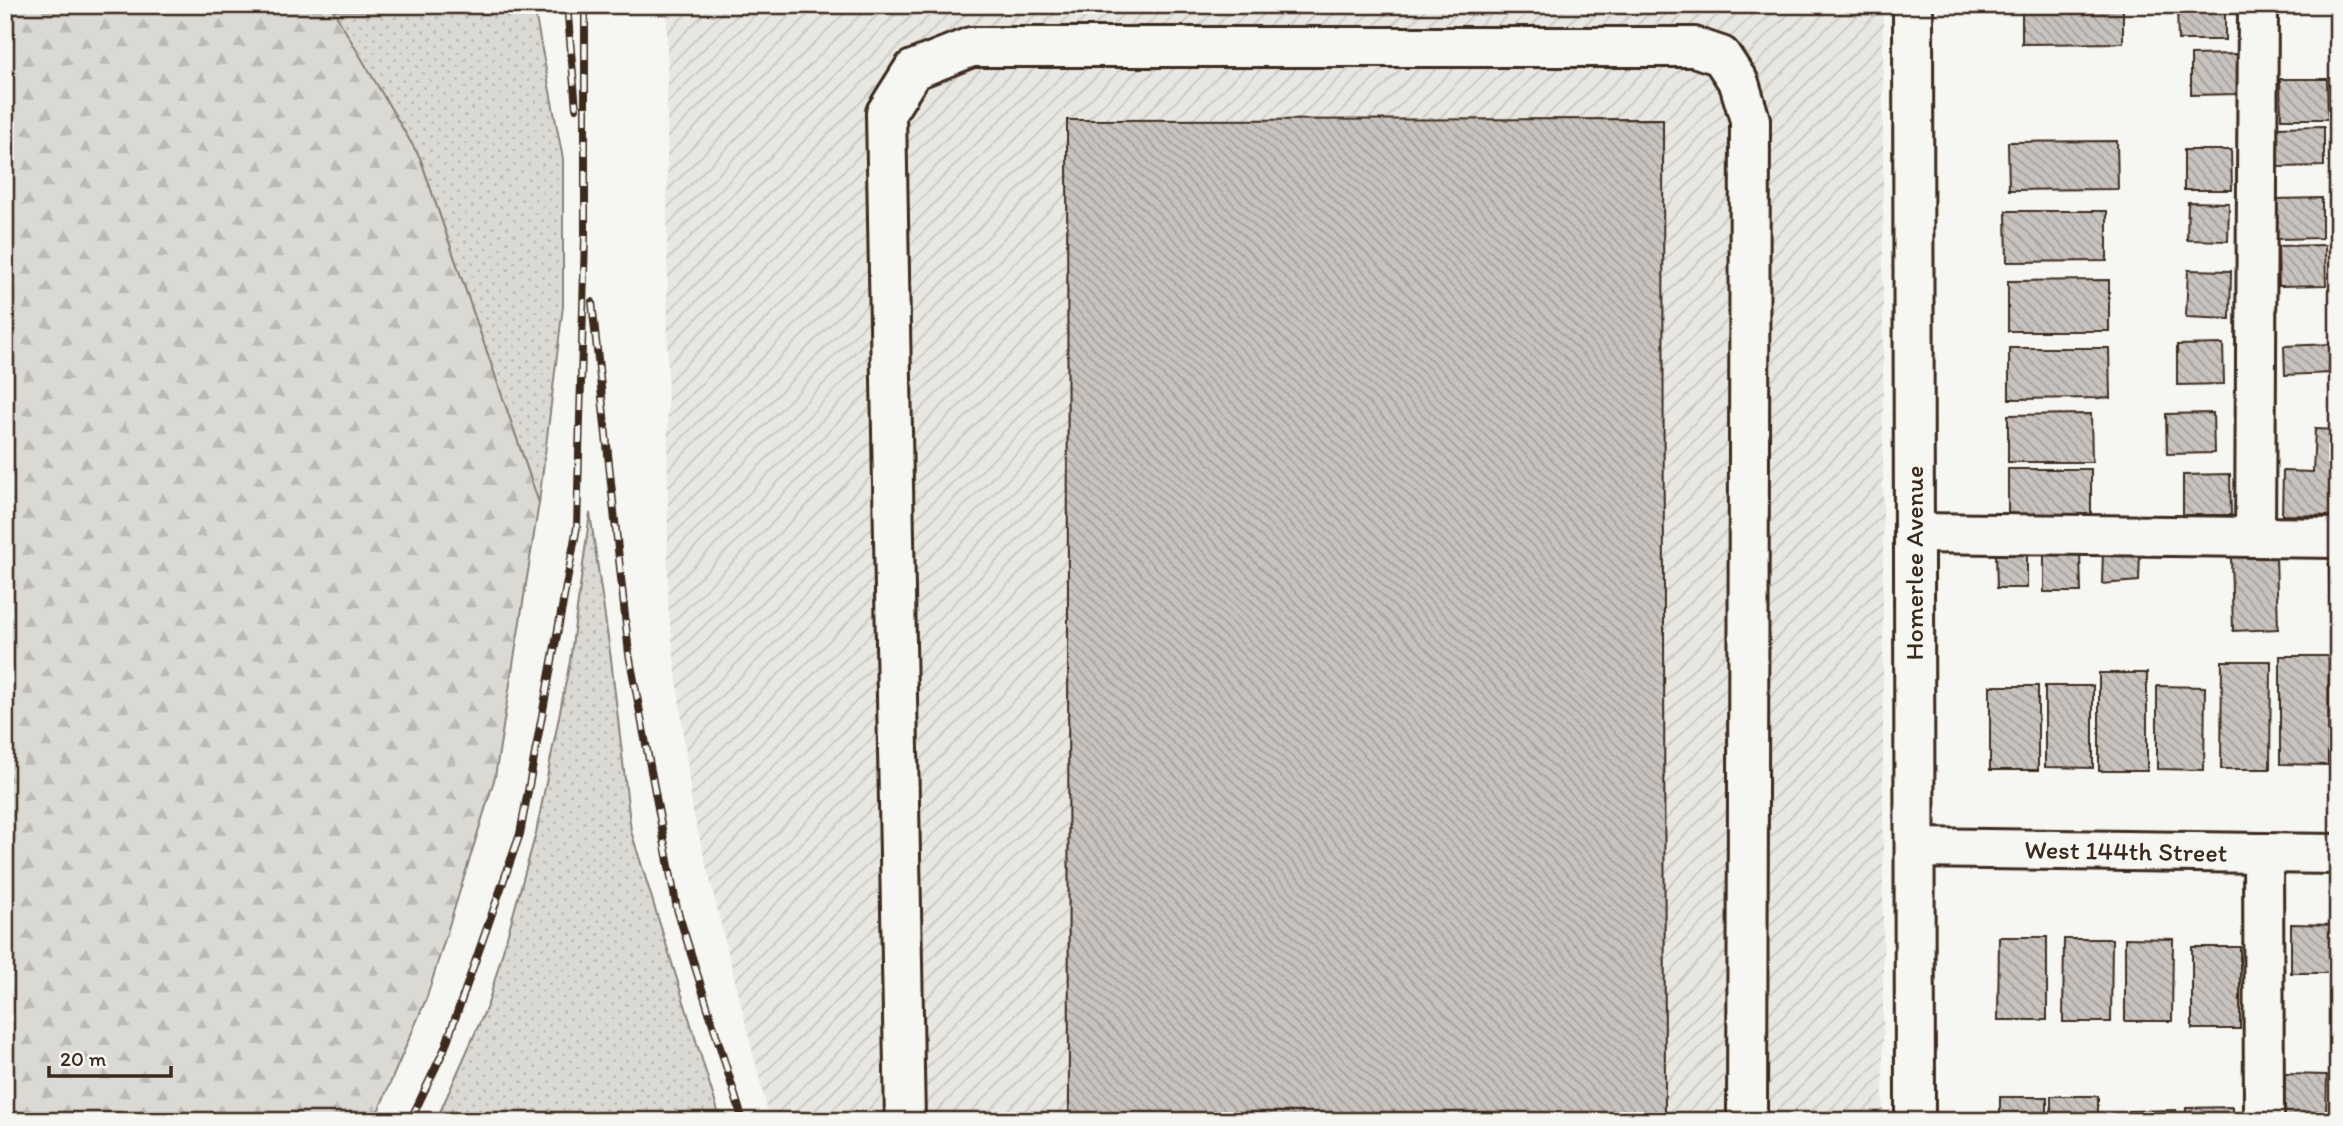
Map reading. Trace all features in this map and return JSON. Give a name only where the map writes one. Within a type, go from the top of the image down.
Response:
[{"type":"street","name":"Homerlee Avenue","points":[[1913,5],[1915,1121]]},
{"type":"street","points":[[2255,537],[2258,5]]},
{"type":"street","points":[[905,1121],[886,113],[913,70],[971,47],[1694,47],[1721,56],[1739,83],[1749,120],[1747,1121]]},
{"type":"street","points":[[1914,533],[2338,538]]},
{"type":"street","name":"West 144th Street","points":[[1915,848],[2338,854]]},
{"type":"street","points":[[2263,853],[2264,1121]]},
{"type":"shaded area","points":[[667,5],[1883,5],[1883,1121],[770,1121],[693,812],[668,606]]},
{"type":"green space","points":[[5,5],[534,5],[535,13],[333,10],[420,158],[539,503],[495,777],[427,997],[374,1121],[5,1121]]},
{"type":"green space","points":[[332,10],[535,13],[563,159],[563,306],[539,503],[420,158]]},
{"type":"green space","points":[[590,513],[611,659],[631,831],[721,1121],[436,1121],[488,1004],[536,833],[570,661]]},
{"type":"building","points":[[2022,5],[2123,5],[2123,43],[2022,44]]},
{"type":"building","points":[[2177,5],[2225,5],[2225,40],[2178,40]]},
{"type":"building","points":[[2237,54],[2238,94],[2191,95],[2191,55]]},
{"type":"building","points":[[2280,79],[2327,79],[2328,119],[2281,119]]},
{"type":"building","points":[[1663,119],[1665,1121],[1069,1121],[1067,120]]},
{"type":"building","points":[[2324,126],[2324,166],[2277,167],[2277,127]]},
{"type":"building","points":[[2117,141],[2118,189],[2009,190],[2008,142]]},
{"type":"building","points":[[2184,150],[2231,150],[2232,190],[2184,190]]},
{"type":"building","points":[[2322,198],[2322,238],[2275,239],[2275,199]]},
{"type":"building","points":[[2188,202],[2229,203],[2228,241],[2187,240]]},
{"type":"building","points":[[2006,211],[2107,211],[2107,261],[2007,262]]},
{"type":"building","points":[[2325,245],[2326,285],[2279,286],[2278,246]]},
{"type":"building","points":[[2188,270],[2231,271],[2230,319],[2186,317]]},
{"type":"building","points":[[2109,280],[2109,331],[2008,331],[2008,281]]},
{"type":"building","points":[[2223,344],[2224,384],[2177,385],[2177,345]]},
{"type":"building","points":[[2331,344],[2332,373],[2285,375],[2284,346]]},
{"type":"building","points":[[2009,348],[2109,348],[2110,398],[2009,399]]},
{"type":"building","points":[[2213,413],[2214,453],[2167,454],[2166,414]]},
{"type":"building","points":[[2091,414],[2092,462],[2008,462],[2008,415]]},
{"type":"building","points":[[2315,429],[2338,430],[2338,516],[2282,515],[2283,471],[2313,472]]},
{"type":"building","points":[[2008,469],[2091,469],[2091,516],[2008,517]]},
{"type":"building","points":[[2230,474],[2231,515],[2183,515],[2183,475]]},
{"type":"building","points":[[2103,551],[2140,552],[2139,581],[2102,584]]},
{"type":"building","points":[[2080,552],[2081,592],[2044,592],[2044,553]]},
{"type":"building","points":[[1996,554],[2027,554],[2027,588],[1997,588]]},
{"type":"building","points":[[2276,555],[2278,629],[2233,631],[2231,556]]},
{"type":"building","points":[[2329,564],[2338,564],[2338,604],[2330,604]]},
{"type":"building","points":[[2280,656],[2329,656],[2328,765],[2280,764]]},
{"type":"building","points":[[2222,661],[2271,661],[2270,769],[2221,769]]},
{"type":"building","points":[[2099,673],[2147,673],[2147,771],[2099,771]]},
{"type":"building","points":[[1990,686],[2038,686],[2038,770],[1990,770]]},
{"type":"building","points":[[2045,686],[2093,686],[2093,768],[2045,767]]},
{"type":"building","points":[[2157,686],[2205,687],[2204,770],[2157,769]]},
{"type":"building","points":[[2291,924],[2338,925],[2338,973],[2291,973]]},
{"type":"building","points":[[1999,937],[2047,937],[2047,1020],[1998,1020]]},
{"type":"building","points":[[2125,938],[2173,939],[2172,1021],[2125,1021]]},
{"type":"building","points":[[2064,939],[2112,939],[2111,1022],[2063,1022]]},
{"type":"building","points":[[2192,947],[2240,947],[2240,1029],[2192,1029]]},
{"type":"building","points":[[2285,1074],[2327,1075],[2326,1119],[2284,1117]]},
{"type":"building","points":[[2051,1096],[2098,1096],[2098,1121],[2051,1121]]},
{"type":"building","points":[[2000,1097],[2047,1097],[2047,1121],[2000,1121]]},
{"type":"building","points":[[2233,1107],[2233,1121],[2186,1121],[2186,1108]]},
{"type":"building","points":[[2176,1110],[2176,1121],[2129,1121],[2129,1111]]},
{"type":"railway","points":[[567,5],[576,108]]},
{"type":"railway","points":[[410,1121],[444,1050],[520,834],[577,527],[585,236],[585,5]]},
{"type":"railway","points":[[592,302],[629,654],[677,909],[743,1121]]}]
